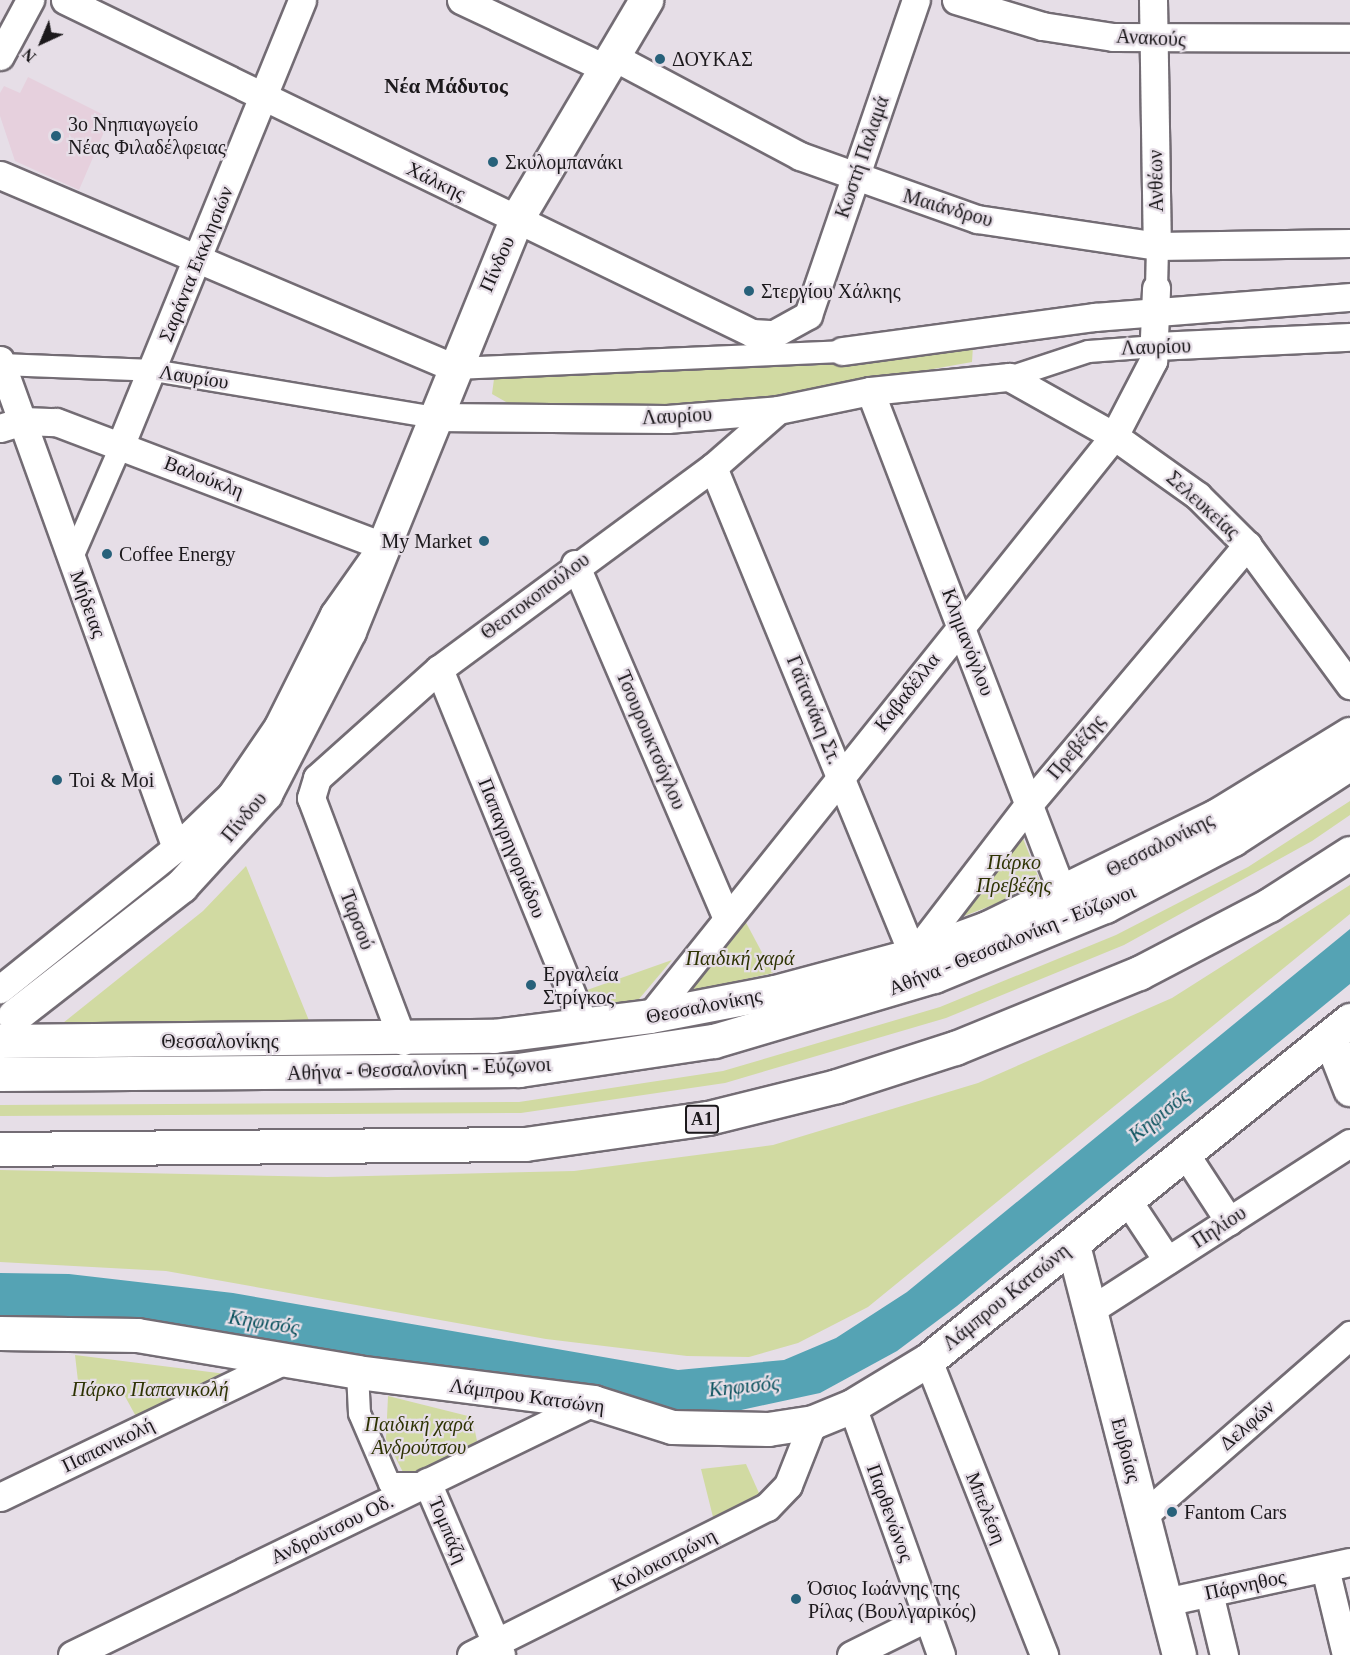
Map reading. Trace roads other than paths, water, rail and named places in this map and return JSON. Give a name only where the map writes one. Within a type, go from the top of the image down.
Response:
[{"type":"main road","name":"Πίνδου","points":[[5,1016],[181,886],[256,807],[316,702],[516,220],[646,0]]},
{"type":"main road","name":"Θεσσαλονίκης","points":[[5,1016],[403,1041],[585,1027],[775,992],[913,955],[1063,894],[1216,816],[1350,734]]},
{"type":"main road","points":[[1289,804],[1350,744]]},
{"type":"main road","name":"Αθήνα - Θεσσαλονίκη - Εύζωνοι","points":[[0,1074],[519,1070],[714,1041],[934,976],[1105,906],[1289,804],[1350,763]]},
{"type":"main road","name":"Α1","points":[[0,1149],[525,1144],[708,1118],[837,1086],[955,1048],[1129,977],[1269,905],[1350,853]]},
{"type":"main road","points":[[1340,1029],[1350,1089]]},
{"type":"main road","name":"Λάμπρου Κατσώνη","points":[[0,1333],[137,1335],[282,1361],[593,1402],[672,1427],[768,1429],[813,1422],[852,1406],[928,1360],[1340,1029]]},
{"type":"main road","name":"Ευβοίας","points":[[1073,1245],[1179,1655]]},
{"type":"street","points":[[0,56],[30,0]]},
{"type":"street","name":"Χάλκης","points":[[65,0],[752,333],[791,328],[808,315]]},
{"type":"street","name":"Σαράντα Εκκλησιών","points":[[71,559],[153,370],[261,96],[302,0]]},
{"type":"street","name":"Μαιάνδρου","points":[[461,0],[609,62],[854,179],[976,219],[1157,246],[1350,243]]},
{"type":"street","name":"Κωστή Παλαμά","points":[[808,315],[916,0]]},
{"type":"street","name":"Ανακούς","points":[[956,0],[1042,26],[1152,41],[1350,39]]},
{"type":"street","name":"Ανθέων","points":[[1153,0],[1157,246],[1155,354]]},
{"type":"street","points":[[0,175],[454,368]]},
{"type":"street","name":"Λαυρίου","points":[[454,368],[842,351],[1156,300],[1350,297]]},
{"type":"street","name":"Λαυρίου","points":[[0,363],[153,370],[435,417],[667,419],[778,410],[870,391],[1009,377],[1088,351],[1155,354],[1350,337]]},
{"type":"street","name":"Καβαδέλλα","points":[[650,1016],[726,916],[1114,436],[1155,354]]},
{"type":"street","name":"Μήδειας","points":[[0,363],[12,424],[71,559],[176,848]]},
{"type":"street","name":"Σελευκείας","points":[[1009,377],[1114,436],[1198,496],[1247,545],[1350,686]]},
{"type":"street","name":"Κλημανόγλου","points":[[870,391],[962,622],[1063,894]]},
{"type":"street","name":"Θεοτοκοπούλου","points":[[310,798],[317,778],[439,669],[575,564],[713,467],[778,410]]},
{"type":"street","name":"Βαλούκλη","points":[[12,424],[56,422],[121,444],[382,546]]},
{"type":"street","name":"Γαϊτανάκη Στ.","points":[[713,467],[913,955]]},
{"type":"street","name":"Πρεβέζης","points":[[913,955],[1029,804],[1247,545]]},
{"type":"street","name":"Πίνδου","points":[[5,1016],[249,773],[330,622],[382,546]]},
{"type":"street","name":"Τσουρουκτσόγλου","points":[[575,564],[726,916]]},
{"type":"street","name":"Παπαγρηγοριάδου","points":[[439,669],[585,1027]]},
{"type":"street","name":"Ταρσού","points":[[310,798],[403,1041]]},
{"type":"street","name":"Πηλίου","points":[[1089,1311],[1350,1143]]},
{"type":"street","points":[[1186,1155],[1229,1221]]},
{"type":"street","points":[[1128,1201],[1167,1260]]},
{"type":"street","name":"Δελφών","points":[[1144,1515],[1350,1335]]},
{"type":"street","name":"Μπελέση","points":[[928,1360],[1044,1655]]},
{"type":"street","name":"Παπανικολή","points":[[0,1497],[282,1361]]},
{"type":"street","name":"Τομπάζη","points":[[357,1372],[359,1413],[389,1483],[428,1482],[499,1649]]},
{"type":"street","name":"Ανδρούτσου Οδ.","points":[[72,1655],[593,1402]]},
{"type":"street","name":"Παρθενώνος","points":[[852,1406],[941,1655]]},
{"type":"street","name":"Κολοκοτρώνη","points":[[471,1655],[499,1649],[767,1507],[788,1485],[813,1422]]},
{"type":"street","points":[[1338,1565],[1346,1655]]},
{"type":"street","name":"Πάρνηθος","points":[[1165,1602],[1338,1565]]},
{"type":"street","points":[[1209,1593],[1224,1655]]},
{"type":"street","points":[[851,1655],[928,1617]]},
{"type":"water","name":"Κηφισός","points":[[1350,929],[1350,984],[957,1306],[897,1351],[820,1393],[732,1412],[685,1413],[87,1318],[0,1315],[0,1273],[69,1274],[233,1293],[678,1370],[784,1360],[836,1338],[907,1292]]},
{"type":"place","name":"ΔΟΥΚΑΣ","points":[[660,59]]},
{"type":"place","name":"3ο Νηπιαγωγείο Νέας Φιλαδέλφειας","points":[[56,136]]},
{"type":"place","name":"Σκυλομπανάκι","points":[[493,162]]},
{"type":"place","name":"Στεργίου Χάλκης","points":[[749,291]]},
{"type":"place","name":"My Market","points":[[484,541]]},
{"type":"place","name":"Coffee Energy","points":[[107,554]]},
{"type":"place","name":"Toi & Moi","points":[[57,780]]},
{"type":"place","name":"Εργαλεία Στρίγκος","points":[[531,985]]},
{"type":"place","name":"Fantom Cars","points":[[1172,1512]]},
{"type":"place","name":"Όσιος Ιωάννης της Ρίλας (Βουλγαρικός)","points":[[796,1599]]},
{"type":"district","name":"Νέα Μάδυτος","points":[[446,86]]},
{"type":"park label","name":"Πάρκο Πρεβέζης","points":[[1014,874]]},
{"type":"park label","name":"Παιδική χαρά","points":[[740,958]]},
{"type":"park label","name":"Πάρκο Παπανικολή","points":[[150,1389]]},
{"type":"park label","name":"Παιδική χαρά Ανδρούτσου","points":[[419,1436]]}]
